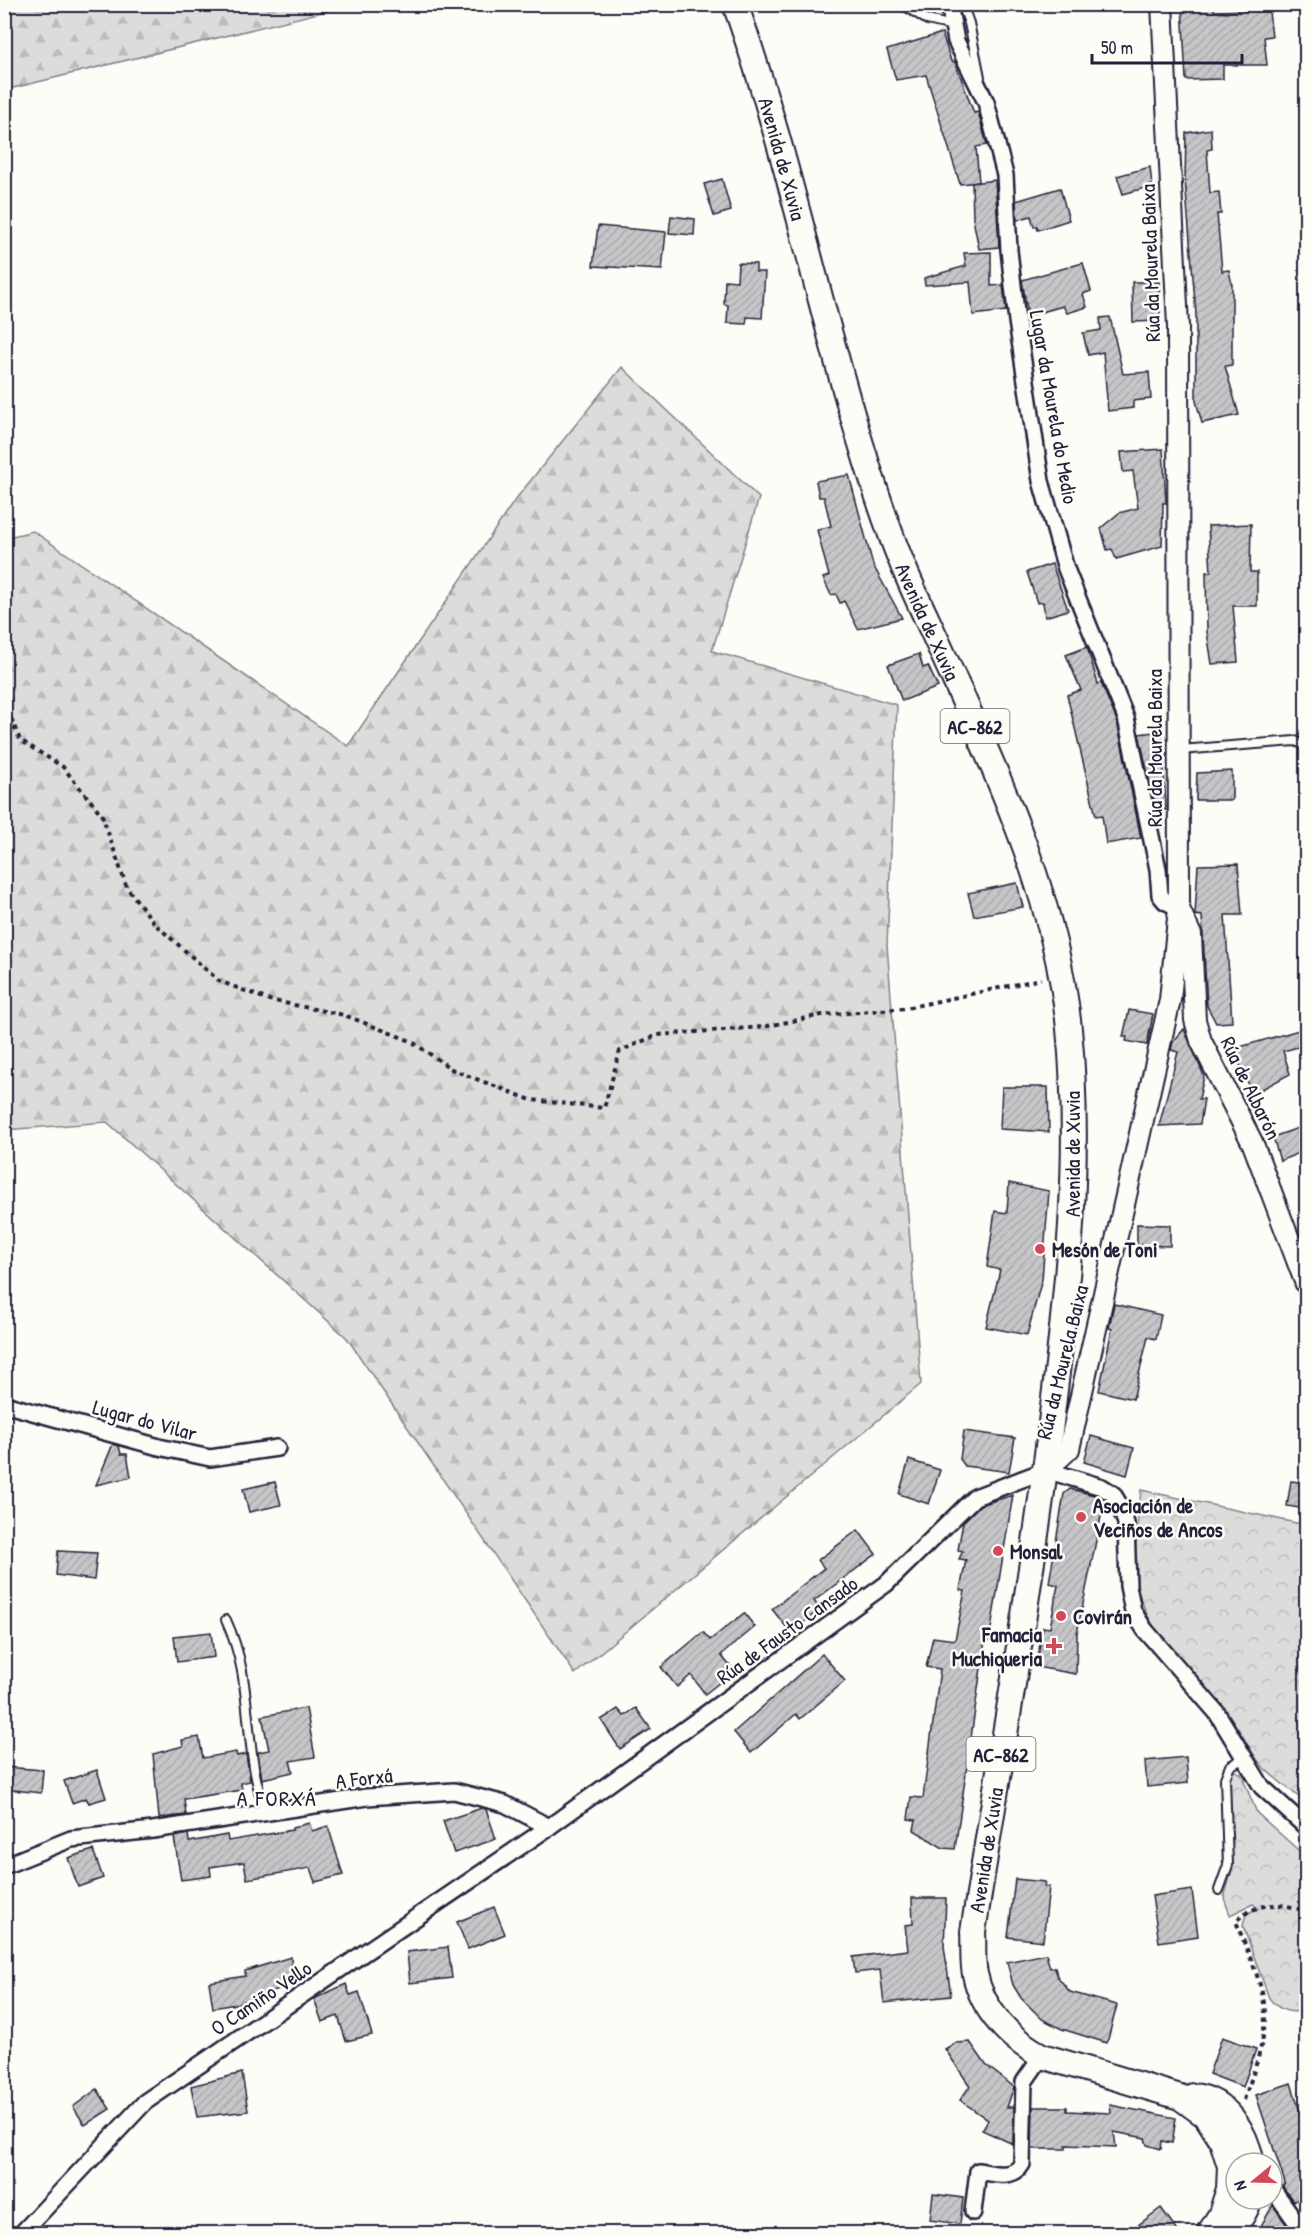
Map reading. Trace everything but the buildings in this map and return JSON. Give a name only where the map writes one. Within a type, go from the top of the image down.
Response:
[{"type":"main road","name":"Avenida de Xuvia","points":[[735,4],[753,56],[868,466],[891,535],[1004,790],[1044,906],[1061,975],[1072,1067],[1074,1185],[1069,1274],[1046,1470],[973,1932],[975,1974],[987,2007],[1023,2046],[1042,2056],[1180,2097],[1206,2116],[1222,2141],[1225,2151]]},
{"type":"main road","points":[[1180,2097],[1204,2097],[1236,2122],[1246,2139],[1249,2151]]},
{"type":"main road","name":"Avenida de Xuvia","points":[[1209,2234],[1224,2205]]},
{"type":"main road","points":[[1222,2234],[1235,2226],[1246,2211]]},
{"type":"street","name":"Lugar da Mourela do Medio","points":[[949,4],[956,41],[986,102],[1005,175],[1014,297],[1041,481],[1066,570],[1126,718],[1158,869],[1160,895],[1165,901],[1179,908]]},
{"type":"street","name":"Rúa da Mourela Baixa","points":[[1046,1470],[1069,1449],[1170,1000],[1179,908],[1178,326],[1162,4]]},
{"type":"street","name":"Rúa de Albarón","points":[[1179,908],[1191,934],[1196,1020],[1201,1041],[1253,1144],[1306,1279]]},
{"type":"street","name":"Lugar do Vilar","points":[[4,1404],[159,1447],[210,1458],[277,1448]]},
{"type":"street","points":[[1046,1470],[1102,1488],[1113,1494],[1126,1522],[1128,1586],[1133,1611],[1145,1630],[1217,1713],[1262,1787],[1306,1827]]},
{"type":"street","name":"Rúa de Fausto Cansado","points":[[549,1827],[886,1584],[975,1497],[1046,1470]]},
{"type":"street","name":"A Forxá","points":[[4,1866],[71,1839],[153,1830],[367,1797],[454,1791],[505,1804],[549,1827]]},
{"type":"street","name":"O Camiño Vello","points":[[21,2234],[145,2102],[549,1827]]},
{"type":"street","points":[[973,2212],[978,2171],[1007,2175],[1014,2173],[1022,2164],[1024,2082],[1042,2056]]},
{"type":"street","points":[[1284,2205],[1305,2234]]},
{"type":"lane","points":[[902,4],[927,20],[953,26]]},
{"type":"lane","points":[[962,4],[969,22],[986,102]]},
{"type":"lane","points":[[1178,750],[1296,741],[1306,745]]},
{"type":"lane","points":[[226,1620],[238,1647],[245,1681],[254,1767],[265,1813]]},
{"type":"lane","points":[[1219,1890],[1228,1865],[1225,1778],[1230,1766],[1244,1758]]},
{"type":"path","points":[[4,702],[20,740],[63,767],[102,815],[127,888],[156,925],[219,981],[269,1000],[344,1015],[411,1041],[453,1070],[531,1100],[604,1107],[620,1051],[657,1035],[763,1027],[822,1015],[906,1008],[1061,975]]},
{"type":"path","points":[[1236,2122],[1261,2049],[1265,2015],[1262,1994],[1236,1921],[1257,1906],[1295,1907],[1306,1912]]},
{"type":"green space","points":[[5,4],[351,4],[351,5],[5,90]]},
{"type":"green space","points":[[622,367],[759,498],[712,651],[897,705],[887,945],[921,1384],[575,1674],[347,1338],[107,1122],[5,1130],[4,538],[33,531],[348,746],[515,500]]},
{"type":"green space","points":[[1141,1490],[1306,1525],[1306,1803],[1264,1768],[1231,1719],[1176,1657],[1152,1624],[1143,1606],[1135,1575]]},
{"type":"green space","points":[[1236,1771],[1241,1774],[1257,1813],[1306,1857],[1306,2011],[1286,2011],[1269,1998],[1243,1926],[1246,1914],[1258,1908],[1253,1904],[1230,1915],[1224,1898],[1231,1873],[1229,1786],[1232,1772]]},
{"type":"place","name":"Mesón de Toni","points":[[1040,1249]]},
{"type":"place","name":"Asociación de Veciños de Ancos","points":[[1081,1517]]},
{"type":"place","name":"Monsal","points":[[998,1551]]},
{"type":"place","name":"Covirán","points":[[1061,1616]]},
{"type":"place","name":"Famacia Muchiqueria","points":[[1054,1646]]},
{"type":"district","name":"A FORXÁ","points":[[277,1798]]}]
